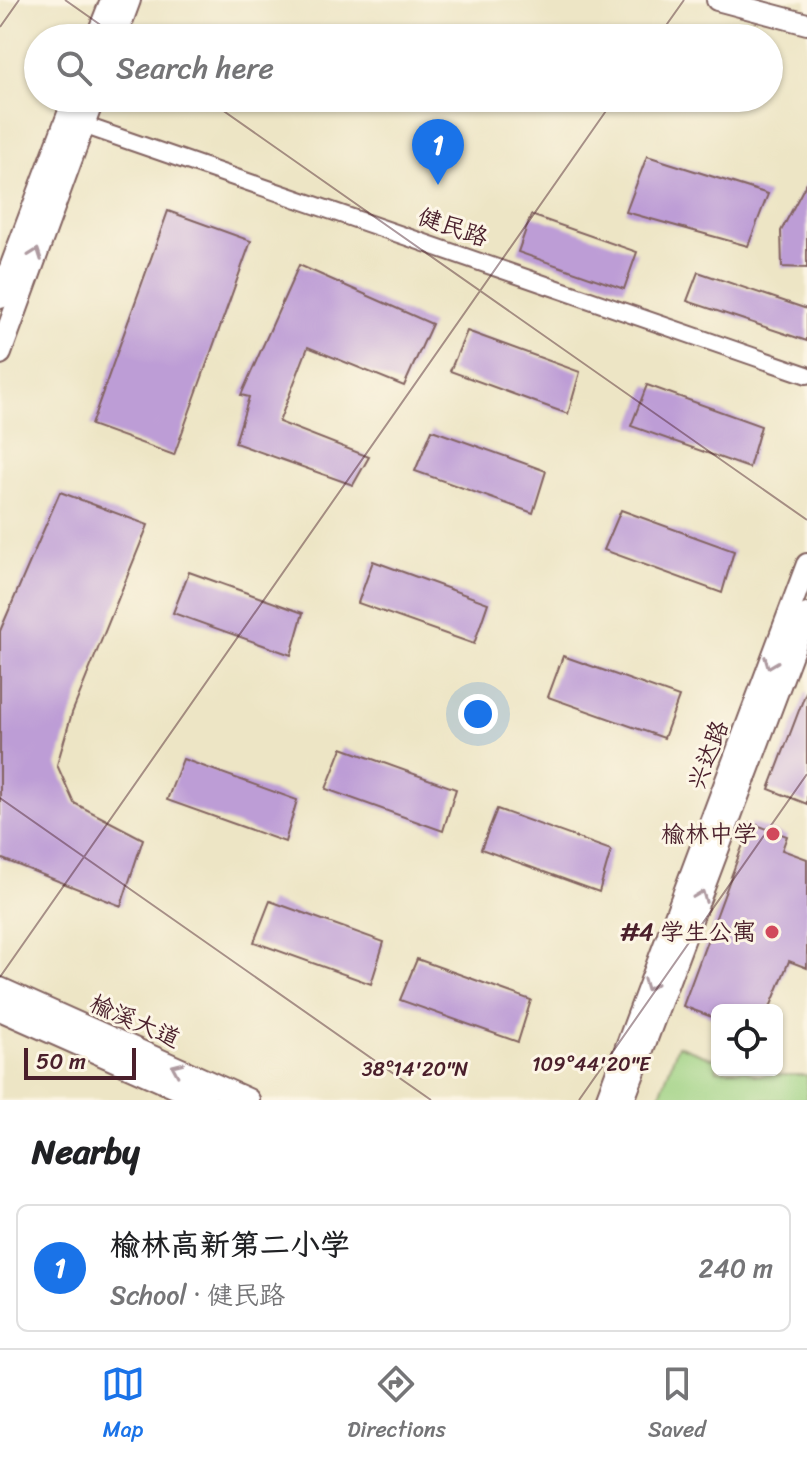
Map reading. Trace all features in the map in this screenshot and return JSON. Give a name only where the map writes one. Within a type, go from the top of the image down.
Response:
[{"type":"main road","points":[[103,24],[112,0]]},
{"type":"main road","points":[[120,24],[129,0]]},
{"type":"main road","points":[[717,0],[807,24]]},
{"type":"main road","points":[[0,297],[70,112]]},
{"type":"main road","points":[[0,353],[88,112]]},
{"type":"main road","name":"兴达路","points":[[606,1100],[807,564]]},
{"type":"main road","name":"兴达路","points":[[624,1100],[807,614]]},
{"type":"main road","name":"榆溪大道","points":[[0,989],[248,1100]]},
{"type":"main road","name":"榆溪大道","points":[[0,1009],[205,1100]]},
{"type":"street","name":"健民路","points":[[83,125],[807,375]]},
{"type":"green space","points":[[678,1045],[711,1058],[711,1076],[807,1075],[807,1100],[658,1100]]},
{"type":"building","points":[[647,156],[768,194],[748,246],[626,212]]},
{"type":"building","points":[[807,182],[807,268],[782,267],[781,231]]},
{"type":"building","points":[[168,211],[251,241],[174,455],[91,425]]},
{"type":"building","points":[[531,215],[637,252],[624,289],[518,252]]},
{"type":"building","points":[[299,265],[432,324],[404,386],[308,347],[279,422],[369,457],[353,485],[235,443],[249,397],[241,395]]},
{"type":"building","points":[[698,272],[807,309],[807,341],[687,301]]},
{"type":"building","points":[[467,331],[580,372],[568,414],[450,371]]},
{"type":"building","points":[[647,385],[761,426],[749,468],[631,426]]},
{"type":"building","points":[[432,430],[546,471],[533,513],[415,471]]},
{"type":"building","points":[[60,492],[148,525],[72,713],[57,765],[74,803],[143,839],[121,906],[0,858],[0,631]]},
{"type":"building","points":[[621,510],[734,551],[722,593],[604,550]]},
{"type":"building","points":[[373,561],[488,603],[474,644],[358,603]]},
{"type":"building","points":[[189,572],[303,613],[291,655],[173,613]]},
{"type":"building","points":[[563,656],[679,697],[664,738],[548,697]]},
{"type":"building","points":[[807,693],[807,804],[769,789]]},
{"type":"building","points":[[342,748],[456,789],[443,831],[326,789]]},
{"type":"building","points":[[183,759],[297,800],[285,842],[167,800]]},
{"type":"building","points":[[497,809],[611,850],[599,892],[481,849]]},
{"type":"building","points":[[751,823],[787,836],[782,850],[807,859],[807,968],[789,961],[771,1004],[711,1004],[711,1017],[683,1006]]},
{"type":"building","points":[[270,901],[384,942],[371,984],[254,942]]},
{"type":"building","points":[[417,959],[531,1000],[518,1042],[400,1000]]},
{"type":"place","name":"榆林高新第二小学","points":[[438,185]]},
{"type":"place","name":"榆林中学","points":[[773,834]]},
{"type":"place","name":"#4 学生公寓","points":[[772,932]]}]
